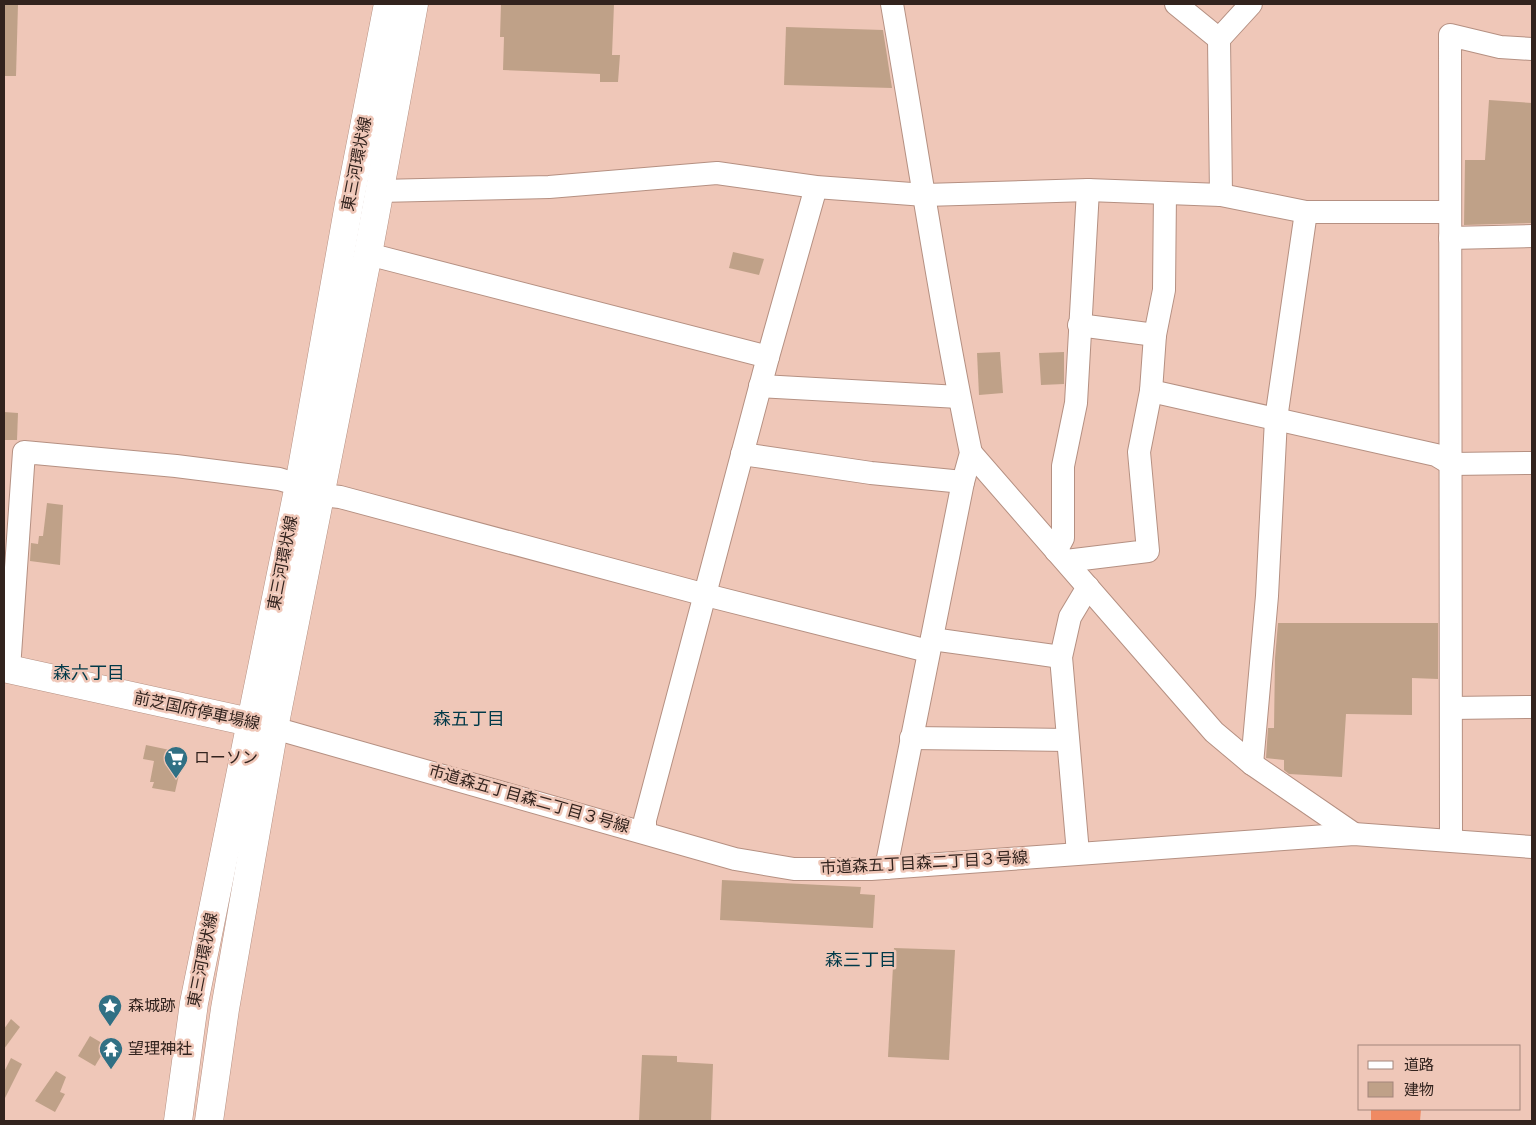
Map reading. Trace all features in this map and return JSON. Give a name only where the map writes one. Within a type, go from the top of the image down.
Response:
[{"type":"main road","name":"東三河環状線","points":[[310,490],[348,204],[388,4]]},
{"type":"main road","name":"東三河環状線","points":[[178,1121],[194,1002],[263,725],[310,490],[368,254],[414,4]]},
{"type":"main road","name":"前芝国府停車場線","points":[[6,669],[263,725]]},
{"type":"main road","name":"東三河環状線","points":[[210,1121],[263,725]]},
{"type":"street","points":[[886,868],[963,482],[971,453],[932,252],[925,195],[892,4]]},
{"type":"street","points":[[1176,4],[1219,39]]},
{"type":"street","points":[[1221,195],[1219,39],[1251,4]]},
{"type":"street","points":[[1451,839],[1450,35],[1500,48],[1532,49]]},
{"type":"street","points":[[379,191],[549,187],[717,173],[816,187],[925,195],[1088,190],[1221,195],[1306,212],[1449,212]]},
{"type":"street","points":[[645,832],[645,820],[760,386],[816,187]]},
{"type":"street","points":[[1061,556],[1062,466],[1076,403],[1088,190]]},
{"type":"street","points":[[1061,556],[1148,551],[1139,452],[1152,391],[1155,335],[1164,290],[1164,193]]},
{"type":"street","points":[[1252,764],[1267,596],[1276,419],[1306,212]]},
{"type":"street","points":[[1450,238],[1532,236]]},
{"type":"street","points":[[368,254],[768,358]]},
{"type":"street","points":[[1079,325],[1155,335]]},
{"type":"street","points":[[760,386],[959,397]]},
{"type":"street","points":[[1152,391],[1436,455],[1451,464],[1532,463]]},
{"type":"street","points":[[6,669],[24,452],[176,466],[279,479],[310,490],[706,595],[930,645],[1060,656]]},
{"type":"street","points":[[971,453],[1214,732],[1252,764],[1354,834]]},
{"type":"street","points":[[742,454],[871,473],[963,482]]},
{"type":"street","points":[[1078,853],[1060,656],[1070,617],[1088,587]]},
{"type":"street","points":[[1451,708],[1532,707]]},
{"type":"street","name":"市道森五丁目森二丁目３号線","points":[[263,725],[735,859],[771,866],[822,870],[886,868],[1354,834],[1451,839],[1532,847]]},
{"type":"street","points":[[911,738],[1067,740]]},
{"type":"shaded area","points":[[1371,1110],[1421,1110],[1420,1121],[1371,1121]]},
{"type":"building","points":[[4,4],[18,4],[16,76],[4,76]]},
{"type":"building","points":[[501,4],[614,4],[612,55],[620,55],[618,82],[600,82],[600,74],[503,70],[504,37],[500,37]]},
{"type":"building","points":[[786,27],[883,30],[892,88],[784,85]]},
{"type":"building","points":[[1489,100],[1532,103],[1532,223],[1464,225],[1465,160],[1485,160]]},
{"type":"building","points":[[733,252],[764,259],[759,275],[729,268]]},
{"type":"building","points":[[1000,352],[1003,393],[979,395],[977,353]]},
{"type":"building","points":[[1064,352],[1064,384],[1041,385],[1039,353]]},
{"type":"building","points":[[4,412],[18,413],[17,440],[4,440]]},
{"type":"building","points":[[47,503],[63,505],[60,565],[30,561],[31,543],[38,544],[39,536],[43,536]]},
{"type":"building","points":[[1278,623],[1438,623],[1438,679],[1412,678],[1412,715],[1346,714],[1342,777],[1289,774],[1284,770],[1284,760],[1266,758],[1268,728],[1274,728],[1275,658]]},
{"type":"building","points":[[146,745],[184,753],[175,792],[152,788],[154,782],[150,782],[154,761],[143,759]]},
{"type":"building","points":[[722,880],[861,887],[860,894],[875,895],[873,928],[720,920]]},
{"type":"building","points":[[894,948],[955,950],[949,1060],[888,1057]]},
{"type":"building","points":[[11,1019],[20,1027],[4,1049],[4,1029]]},
{"type":"building","points":[[90,1036],[107,1046],[95,1066],[78,1056]]},
{"type":"building","points":[[642,1055],[677,1056],[677,1062],[713,1064],[711,1121],[639,1121]]},
{"type":"building","points":[[11,1058],[22,1064],[4,1100],[4,1072]]},
{"type":"building","points":[[56,1071],[66,1077],[60,1092],[65,1094],[55,1112],[35,1101]]},
{"type":"place","name":"ローソン","points":[[176,779]]},
{"type":"place","name":"森城跡","points":[[110,1027]]},
{"type":"place","name":"望理神社","points":[[111,1070]]},
{"type":"district","name":"森六丁目","points":[[89,673]]},
{"type":"district","name":"森五丁目","points":[[469,719]]},
{"type":"district","name":"森三丁目","points":[[861,960]]}]
